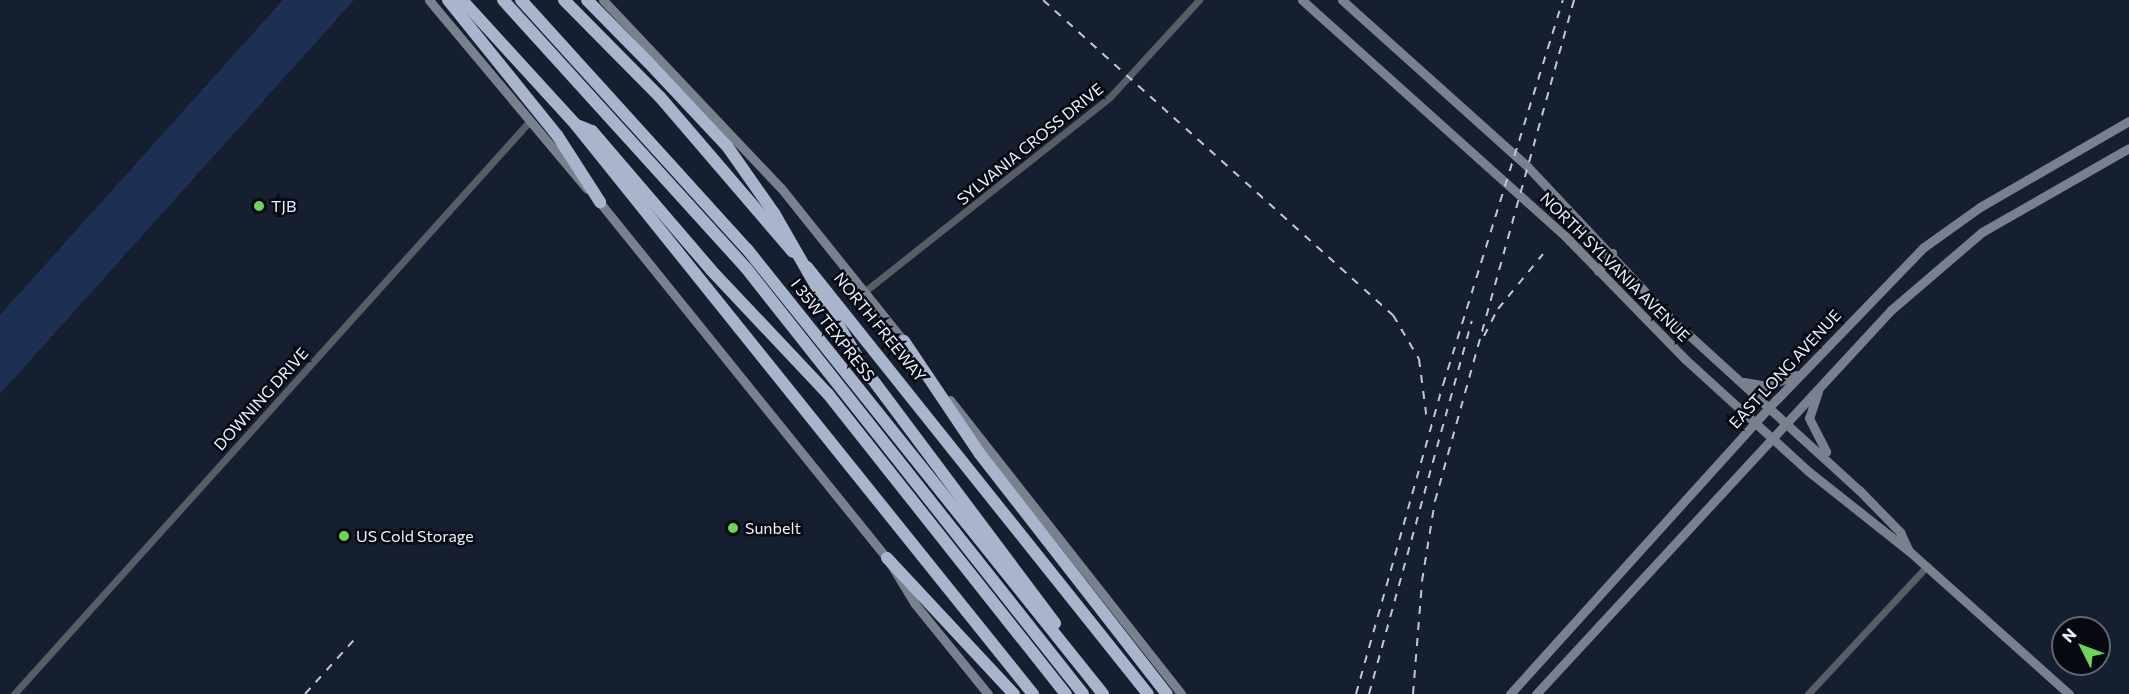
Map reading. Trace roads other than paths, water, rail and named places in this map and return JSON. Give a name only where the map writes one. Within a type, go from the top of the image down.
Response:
[{"type":"highway","points":[[448,0],[557,135],[600,202]]},
{"type":"highway","points":[[462,0],[576,125],[1033,694]]},
{"type":"highway","name":"I 35W TEXPRESS","points":[[503,0],[746,268],[1083,694]]},
{"type":"highway","name":"I 35W TEXPRESS","points":[[521,0],[747,249],[1105,694]]},
{"type":"highway","name":"NORTH FREEWAY","points":[[564,0],[660,98],[831,292],[1148,694]]},
{"type":"highway","points":[[587,0],[648,62],[741,165],[864,368],[1105,694]]},
{"type":"highway","points":[[576,125],[592,131],[711,270],[828,394],[1066,694]]},
{"type":"highway","points":[[903,341],[980,454],[1167,694]]},
{"type":"highway","points":[[887,558],[1014,694]]},
{"type":"main road","points":[[429,0],[528,123],[600,202],[887,558],[915,604],[988,694]]},
{"type":"main road","name":"NORTH FREEWAY","points":[[603,0],[781,188],[1181,694]]},
{"type":"main road","name":"NORTH SYLVANIA AVENUE","points":[[1302,0],[1599,271],[1770,437],[1847,503],[1909,551],[2062,692]]},
{"type":"main road","name":"NORTH SYLVANIA AVENUE","points":[[1342,0],[1527,166],[1612,253],[1666,314],[1856,486],[1900,532],[1909,551]]},
{"type":"main road","name":"EAST LONG AVENUE","points":[[1510,694],[1801,372],[1924,247],[1989,202],[2129,121]]},
{"type":"main road","points":[[1536,694],[1770,437],[1891,310],[1999,221],[2129,148]]},
{"type":"main road","points":[[1989,202],[1999,221]]},
{"type":"main road","points":[[1599,271],[1612,253]]},
{"type":"main road","points":[[1738,379],[1767,386],[1801,372]]},
{"type":"main road","points":[[1827,376],[1810,406],[1811,429],[1856,486],[1847,503]]},
{"type":"main road","points":[[1595,600],[1610,614]]},
{"type":"street","name":"SYLVANIA CROSS DRIVE","points":[[864,292],[1110,97],[1199,0]]},
{"type":"street","name":"DOWNING DRIVE","points":[[14,694],[528,123]]},
{"type":"street","points":[[1808,694],[1927,567]]},
{"type":"railway","points":[[1043,0],[1393,315],[1419,359],[1427,421]]},
{"type":"railway","points":[[1356,694],[1443,385],[1563,0]]},
{"type":"railway","points":[[1413,694],[1422,581],[1435,501],[1574,0]]},
{"type":"railway","points":[[1484,336],[1498,309],[1543,254]]},
{"type":"railway","points":[[1369,694],[1472,321]]},
{"type":"railway","points":[[305,694],[354,640]]},
{"type":"place","name":"TJB","points":[[259,206]]},
{"type":"place","name":"Sunbelt","points":[[733,528]]},
{"type":"place","name":"US Cold Storage","points":[[344,536]]}]
